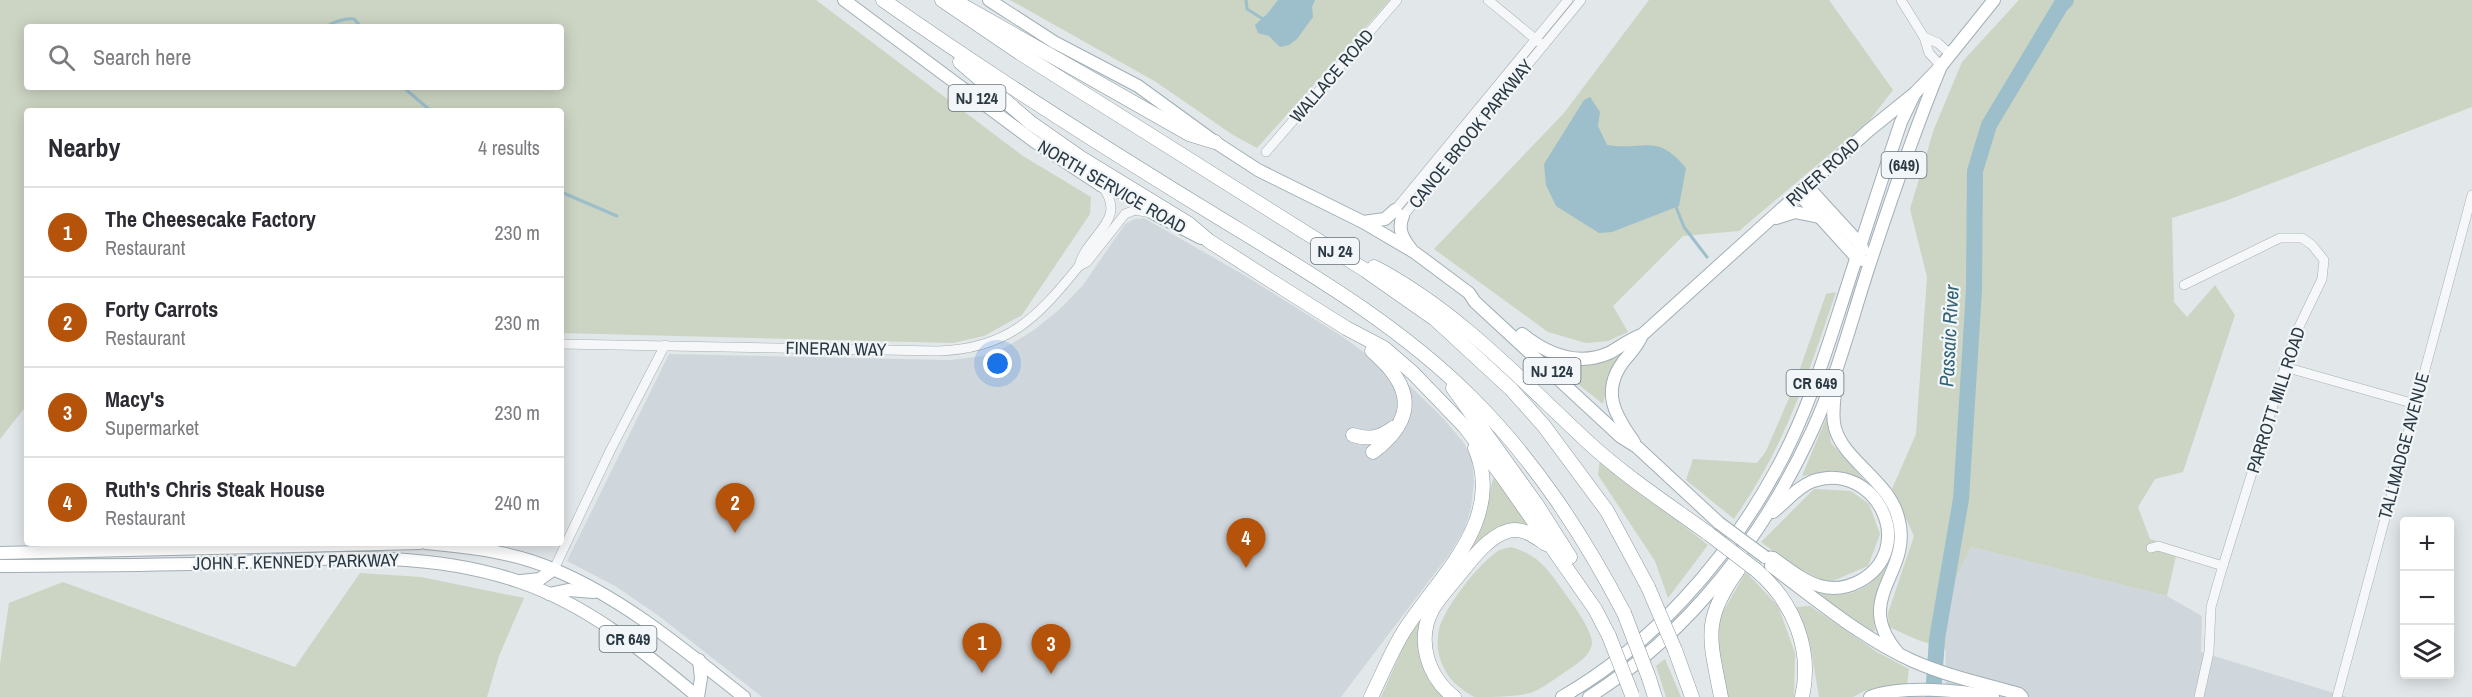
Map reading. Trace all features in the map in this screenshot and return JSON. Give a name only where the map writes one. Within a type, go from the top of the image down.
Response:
[{"type":"highway","name":"NJ 24","points":[[883,0],[1035,104],[1358,306],[1441,369],[1490,417],[1532,464],[1574,524],[1624,613],[1655,697]]},
{"type":"highway","name":"NJ 24","points":[[942,0],[1020,53],[1365,270],[1412,303],[1474,353],[1544,426],[1607,511],[1648,587],[1692,697]]},
{"type":"highway","points":[[953,0],[1190,134],[1215,142]]},
{"type":"highway","points":[[928,32],[982,83],[1030,123],[1081,158],[1189,224],[1209,241]]},
{"type":"highway","points":[[1282,218],[1397,279],[1438,307],[1493,351],[1590,444],[1756,570],[1781,596],[1799,631],[1805,666],[1802,697]]},
{"type":"highway","name":"NJ 124","points":[[1209,241],[1346,328],[1384,348],[1413,373],[1466,427],[1595,609],[1609,636],[1632,696]]},
{"type":"highway","points":[[1346,328],[1397,374],[1404,394],[1403,414],[1397,430],[1390,439],[1373,452]]},
{"type":"highway","points":[[1441,369],[1553,530],[1590,592],[1595,609]]},
{"type":"highway","points":[[1353,435],[1363,438],[1382,435],[1392,429],[1403,414]]},
{"type":"highway","points":[[1371,697],[1404,631],[1460,555],[1478,515],[1484,480],[1480,459],[1466,427]]},
{"type":"highway","points":[[1454,697],[1434,675],[1426,653],[1428,623],[1437,602],[1471,560],[1505,532],[1516,530],[1530,533],[1556,552]]},
{"type":"highway","points":[[1721,697],[1711,627],[1719,598],[1738,570],[1736,558]]},
{"type":"main road","name":"NORTH SERVICE ROAD","points":[[844,0],[1035,142],[1102,186],[1109,186],[1149,208],[1153,213],[1209,241]]},
{"type":"main road","name":"NJ 124","points":[[989,0],[1054,42],[1137,86],[1258,170],[1363,222],[1414,252],[1469,292],[1475,302],[1621,437],[1637,447],[1719,523],[1834,613],[1912,661],[2019,694],[2022,697]]},
{"type":"main road","name":"RIVER ROAD","points":[[1469,292],[1479,297],[1530,341],[1560,356],[1577,359],[1598,357],[1642,335],[1868,131],[1915,93],[1941,66],[1995,0]]},
{"type":"main road","name":"(649)","points":[[1869,265],[1941,66]]},
{"type":"main road","name":"(649)","points":[[1856,257],[1901,122],[1915,93]]},
{"type":"main road","points":[[1803,190],[1861,245],[1869,265]]},
{"type":"main road","points":[[1803,190],[1819,217],[1856,257],[1869,265]]},
{"type":"main road","points":[[1363,222],[1385,219],[1399,213],[1403,239],[1414,252]]},
{"type":"main road","points":[[1760,229],[1787,214],[1802,213],[1819,217]]},
{"type":"main road","name":"CR 649","points":[[1562,697],[1603,670],[1656,628],[1706,574],[1753,510],[1776,471],[1802,417],[1856,257]]},
{"type":"main road","name":"CR 649","points":[[1589,697],[1606,686],[1679,626],[1713,588],[1765,518],[1794,468],[1814,427],[1837,368],[1869,265]]},
{"type":"main road","name":"RIVER ROAD","points":[[1637,447],[1616,414],[1612,388],[1615,375],[1639,343],[1642,335]]},
{"type":"main road","points":[[1837,368],[1833,410],[1835,431],[1845,447],[1891,500],[1899,520],[1898,550],[1879,614],[1883,631],[1898,653]]},
{"type":"main road","points":[[1765,518],[1807,484],[1828,478],[1843,479],[1859,485],[1877,501],[1884,513],[1888,534],[1884,555],[1875,569],[1864,579],[1847,587],[1820,586],[1773,558],[1765,557]]},
{"type":"main road","name":"JOHN F. KENNEDY PARKWAY","points":[[0,553],[294,546]]},
{"type":"main road","name":"CR 649","points":[[454,546],[514,556],[554,569],[604,593],[699,660],[729,691],[744,697]]},
{"type":"main road","name":"JOHN F. KENNEDY PARKWAY","points":[[0,566],[174,565],[349,558],[416,560],[465,567],[520,582],[592,616],[624,636],[698,697]]},
{"type":"main road","points":[[520,582],[540,579],[554,569]]},
{"type":"main road","points":[[549,594],[568,590],[604,593]]},
{"type":"main road","points":[[698,697],[701,678],[699,660]]},
{"type":"main road","points":[[1870,697],[1910,691],[1951,692],[1993,697]]},
{"type":"street","name":"WALLACE ROAD","points":[[1266,152],[1397,0]]},
{"type":"street","points":[[1488,0],[1540,42]]},
{"type":"street","name":"CANOE BROOK PARKWAY","points":[[1540,42],[1568,0]]},
{"type":"street","name":"CANOE BROOK PARKWAY","points":[[1399,213],[1540,42],[1581,0]]},
{"type":"street","points":[[1901,0],[1924,37],[1929,53],[1941,66]]},
{"type":"street","points":[[1924,37],[1938,43],[1950,54]]},
{"type":"street","name":"FINERAN WAY","points":[[1079,266],[1081,257],[1105,225],[1113,209],[1110,195],[1102,186]]},
{"type":"street","name":"TALLMADGE AVENUE","points":[[2337,697],[2472,195]]},
{"type":"street","name":"FINERAN WAY","points":[[564,344],[938,351],[971,349],[998,339],[1037,314],[1050,302],[1079,266],[1087,262],[1125,214],[1135,210],[1153,213]]},
{"type":"street","name":"PARROTT MILL ROAD","points":[[2184,285],[2280,238],[2302,238],[2312,245],[2324,260],[2324,271],[2295,335],[2211,607],[2210,652],[2199,697]]},
{"type":"street","points":[[554,569],[611,449],[665,345]]},
{"type":"street","points":[[2285,368],[2415,405]]},
{"type":"street","points":[[2151,548],[2158,546],[2223,566]]},
{"type":"shaded area","points":[[1144,218],[1244,275],[1343,337],[1409,385],[1443,418],[1464,443],[1472,459],[1474,482],[1471,508],[1465,528],[1451,552],[1341,697],[762,697],[659,616],[615,586],[567,561],[669,354],[950,360],[982,356],[1006,347],[1034,330],[1060,309],[1083,285],[1125,224]]},
{"type":"shaded area","points":[[1971,547],[2167,596],[2202,616],[2201,652],[2347,697],[1946,697],[1945,601]]},
{"type":"green space","points":[[0,0],[816,0],[1023,156],[1091,197],[1090,214],[1022,315],[984,336],[953,343],[564,333],[564,108],[24,108],[24,409],[0,439]]},
{"type":"green space","points":[[1010,0],[1390,0],[1257,148],[1233,135],[1156,82]]},
{"type":"green space","points":[[1649,0],[1829,0],[1893,90],[1869,121],[1739,231],[1683,236],[1613,306],[1628,332],[1608,341],[1586,343],[1548,332],[1434,249],[1564,113]]},
{"type":"green space","points":[[2019,0],[2472,0],[2472,107],[2225,201],[2172,218],[2174,302],[2187,317],[2215,285],[2235,315],[2183,472],[2155,479],[2138,507],[2150,539],[2178,547],[2167,596],[1971,547],[1945,601],[1946,649],[1889,627],[1888,613],[1914,536],[1892,489],[1916,434],[1927,277],[1910,209],[1934,129],[1962,62]]},
{"type":"green space","points":[[1836,292],[1794,409],[1768,464],[1734,519],[1686,480],[1693,459],[1757,463],[1766,451],[1793,389],[1826,294]]},
{"type":"green space","points":[[1535,350],[1557,360],[1578,364],[1598,361],[1621,353],[1623,355],[1609,376],[1603,404]]},
{"type":"green space","points":[[1827,416],[1831,443],[1865,481],[1834,471],[1802,476]]},
{"type":"green space","points":[[1600,460],[1708,545],[1668,598],[1655,561],[1598,475]]},
{"type":"green space","points":[[1494,476],[1537,530],[1526,526],[1463,559],[1483,516]]},
{"type":"green space","points":[[1814,489],[1851,491],[1869,504],[1880,534],[1868,566],[1828,583],[1792,565],[1761,542]]},
{"type":"green space","points":[[1511,547],[1529,554],[1548,570],[1581,617],[1592,644],[1589,652],[1579,662],[1533,692],[1512,696],[1475,697],[1458,686],[1447,674],[1438,651],[1439,630],[1454,599],[1481,565],[1498,551]]},
{"type":"green space","points":[[1889,557],[1873,606],[1875,631],[1872,632],[1815,593],[1840,595],[1860,590],[1875,578]]},
{"type":"green space","points":[[1746,572],[1778,606],[1795,653],[1794,697],[1728,697],[1718,648],[1717,622]]},
{"type":"green space","points":[[360,573],[421,577],[524,598],[499,656],[487,697],[0,697],[0,664],[9,603],[63,582],[295,667]]},
{"type":"green space","points":[[1810,606],[1877,652],[1909,669],[1907,684],[1864,691],[1853,697],[1819,697],[1811,650],[1796,607]]},
{"type":"green space","points":[[1421,616],[1420,640],[1446,697],[1381,697],[1410,632]]},
{"type":"green space","points":[[1665,659],[1681,697],[1666,697],[1656,666]]},
{"type":"water","points":[[1278,0],[1315,0],[1312,7],[1313,17],[1297,39],[1289,45],[1280,47],[1269,36],[1258,33],[1255,25]]},
{"type":"water","points":[[1590,97],[1600,112],[1598,126],[1607,145],[1658,146],[1676,157],[1686,168],[1679,206],[1612,232],[1599,233],[1556,206],[1546,185],[1544,164],[1584,100]]},
{"type":"waterway","points":[[1246,0],[1247,9],[1263,19]]},
{"type":"waterway","name":"Passaic River","points":[[1933,697],[1937,639],[1961,499],[1974,289],[1975,171],[1989,125],[2066,0]]},
{"type":"waterway","points":[[331,24],[351,19],[358,24]]},
{"type":"waterway","points":[[406,90],[428,108]]},
{"type":"waterway","points":[[564,193],[617,216]]},
{"type":"waterway","points":[[1676,207],[1684,227],[1707,257]]},
{"type":"place","name":"Forty Carrots","points":[[735,533]]},
{"type":"place","name":"Ruth's Chris Steak House","points":[[1246,568]]},
{"type":"place","name":"The Cheesecake Factory","points":[[982,673]]},
{"type":"place","name":"Macy's","points":[[1051,674]]}]
